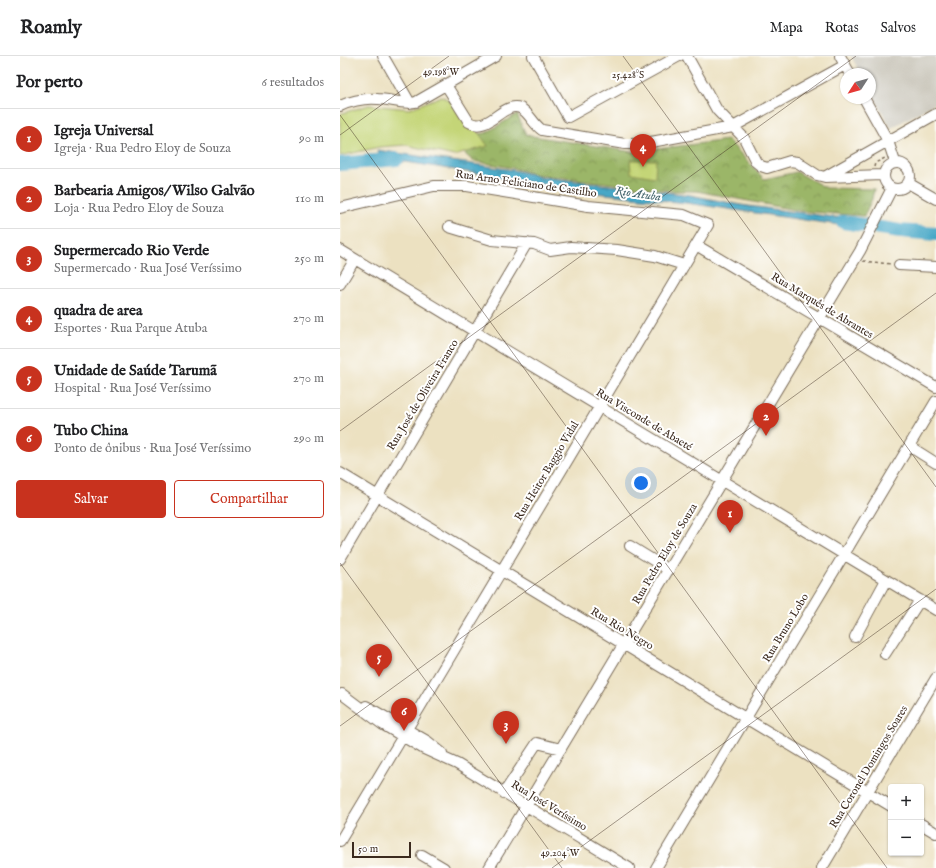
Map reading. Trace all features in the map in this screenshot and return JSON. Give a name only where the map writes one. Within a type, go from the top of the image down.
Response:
[{"type":"street","points":[[383,56],[410,103]]},
{"type":"street","points":[[340,106],[362,100],[377,98],[410,103],[446,85],[496,56]]},
{"type":"street","points":[[533,56],[568,117]]},
{"type":"street","points":[[561,134],[568,117],[679,56]]},
{"type":"street","points":[[687,56],[717,110],[744,138],[756,162],[761,166],[767,168],[790,161],[797,162],[817,175],[825,177],[878,175],[893,159]]},
{"type":"street","points":[[446,85],[468,122],[474,125],[481,125],[509,108],[518,107],[524,111],[542,130],[625,144],[640,144],[733,127],[845,65]]},
{"type":"street","points":[[867,104],[888,141],[893,159],[907,167],[910,174],[908,183],[899,189],[892,188],[878,175]]},
{"type":"street","points":[[825,177],[936,114]]},
{"type":"street","points":[[908,183],[936,200]]},
{"type":"street","name":"Rua Arno Feliciano de Castilho","points":[[340,208],[434,186],[468,186],[580,205],[684,215],[708,225]]},
{"type":"street","name":"Rua Pedro Eloy de Souza","points":[[490,868],[858,256],[892,188]]},
{"type":"street","name":"Rua Heitor Baggio Vidal","points":[[340,841],[708,225]]},
{"type":"street","points":[[449,227],[492,240],[527,243],[553,250],[572,247],[634,252],[684,265]]},
{"type":"street","name":"Rua José de Oliveira Franco","points":[[340,559],[527,243]]},
{"type":"street","name":"Rua Marquês de Abrantes","points":[[696,245],[936,387]]},
{"type":"street","name":"Rua Visconde de Abaeté","points":[[340,250],[936,610]]},
{"type":"street","points":[[340,284],[355,259]]},
{"type":"street","points":[[899,265],[936,267]]},
{"type":"street","name":"Rua Bruno Lobo","points":[[656,868],[936,400]]},
{"type":"street","points":[[909,446],[936,463]]},
{"type":"street","name":"Rua Rio Negro","points":[[341,475],[378,495],[888,804]]},
{"type":"street","points":[[630,546],[669,570]]},
{"type":"street","points":[[855,637],[886,580]]},
{"type":"street","points":[[885,654],[920,600]]},
{"type":"street","name":"Rua Coronel Domingos Soares","points":[[822,868],[936,678]]},
{"type":"street","name":"Rua José Veríssimo","points":[[341,694],[382,724],[405,732],[424,748],[457,764],[629,868]]},
{"type":"street","points":[[504,793],[537,743],[561,748]]},
{"type":"street","points":[[924,826],[936,833]]},
{"type":"street","points":[[422,855],[444,868]]},
{"type":"path","points":[[878,175],[874,163],[893,159]]},
{"type":"path","points":[[858,256],[899,265]]},
{"type":"shaded area","points":[[851,56],[936,56],[936,103],[891,128],[876,101],[876,68],[858,68]]},
{"type":"green space","points":[[442,96],[455,106],[473,125],[488,146],[454,156],[406,145],[379,147],[340,156],[340,114],[369,105],[409,109]]},
{"type":"green space","points":[[517,114],[526,135],[633,152],[728,140],[764,179],[797,172],[826,188],[874,189],[872,199],[864,216],[800,211],[697,191],[673,191],[533,174],[513,168],[473,161],[447,138],[486,133]]},
{"type":"green space","points":[[630,160],[656,160],[655,177],[631,173]]},
{"type":"water","points":[[377,150],[513,170],[543,177],[690,195],[741,205],[833,217],[865,219],[859,228],[686,203],[596,193],[406,162],[379,164]]},
{"type":"waterway","name":"Rio Atuba","points":[[340,164],[397,159]]},
{"type":"waterway","name":"Rio Atuba","points":[[843,222],[900,231],[936,234]]},
{"type":"place","name":"quadra de area","points":[[643,167]]},
{"type":"place","name":"Barbearia Amigos/ Wilso Galvão","points":[[766,436]]},
{"type":"place","name":"Igreja Universal","points":[[730,533]]},
{"type":"place","name":"Unidade de Saúde Tarumã","points":[[379,677]]},
{"type":"place","name":"Tubo China","points":[[404,731]]},
{"type":"place","name":"Supermercado Rio Verde","points":[[506,744]]}]
